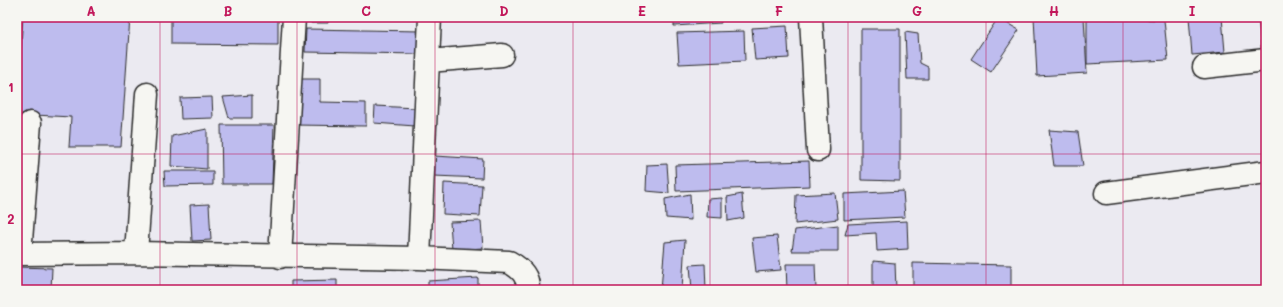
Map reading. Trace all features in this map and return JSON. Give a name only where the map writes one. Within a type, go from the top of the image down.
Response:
[{"type":"street","points":[[280,257],[294,17]]},
{"type":"street","points":[[419,258],[430,17]]},
{"type":"street","points":[[811,17],[818,150]]},
{"type":"street","points":[[428,61],[502,55]]},
{"type":"street","points":[[1204,68],[1266,60]]},
{"type":"street","points":[[136,253],[147,94]]},
{"type":"street","points":[[30,123],[18,254],[136,253],[280,257],[419,258],[509,262],[519,267],[528,285],[528,290]]},
{"type":"street","points":[[1106,193],[1266,172]]},
{"type":"building","points":[[23,17],[130,17],[121,147],[69,147],[71,117],[17,114]]},
{"type":"building","points":[[171,17],[278,17],[278,45],[171,44]]},
{"type":"building","points":[[311,17],[328,17],[328,23],[311,23]]},
{"type":"building","points":[[674,17],[720,17],[721,23],[674,26]]},
{"type":"building","points":[[1034,17],[1084,17],[1087,73],[1037,76]]},
{"type":"building","points":[[1189,17],[1222,17],[1225,52],[1192,55]]},
{"type":"building","points":[[1258,17],[1266,17],[1266,54],[1262,55]]},
{"type":"building","points":[[998,18],[1019,30],[991,72],[971,59]]},
{"type":"building","points":[[1087,18],[1164,20],[1168,60],[1087,64]]},
{"type":"building","points":[[787,26],[789,58],[755,60],[752,28]]},
{"type":"building","points":[[306,29],[420,31],[419,54],[305,52]]},
{"type":"building","points":[[861,29],[900,29],[900,181],[861,180]]},
{"type":"building","points":[[744,31],[745,61],[679,64],[677,33]]},
{"type":"building","points":[[905,32],[918,34],[920,63],[928,67],[928,79],[907,79]]},
{"type":"building","points":[[296,79],[320,79],[320,102],[366,103],[366,126],[295,125]]},
{"type":"building","points":[[252,95],[252,118],[229,118],[223,97]]},
{"type":"building","points":[[212,97],[213,118],[181,119],[180,98]]},
{"type":"building","points":[[375,106],[416,108],[415,126],[374,123]]},
{"type":"building","points":[[221,125],[274,125],[272,184],[222,184]]},
{"type":"building","points":[[207,129],[207,169],[171,166],[172,136]]},
{"type":"building","points":[[1049,130],[1078,132],[1083,166],[1054,166]]},
{"type":"building","points":[[435,156],[483,159],[482,178],[434,176]]},
{"type":"building","points":[[809,161],[810,186],[676,191],[675,165]]},
{"type":"building","points":[[667,164],[669,193],[646,191],[647,165]]},
{"type":"building","points":[[164,171],[213,171],[213,185],[165,186]]},
{"type":"building","points":[[444,183],[482,185],[480,216],[443,214]]},
{"type":"building","points":[[903,191],[905,217],[844,220],[844,194]]},
{"type":"building","points":[[835,193],[838,219],[795,224],[796,195]]},
{"type":"building","points":[[690,194],[691,220],[666,218],[665,199]]},
{"type":"building","points":[[742,194],[744,218],[728,221],[727,197]]},
{"type":"building","points":[[722,198],[722,218],[707,217],[708,199]]},
{"type":"building","points":[[209,204],[211,240],[192,241],[190,205]]},
{"type":"building","points":[[481,221],[483,248],[452,250],[450,222]]},
{"type":"building","points":[[907,221],[908,249],[877,251],[876,233],[845,235],[848,224]]},
{"type":"building","points":[[838,225],[838,251],[792,251],[795,230]]},
{"type":"building","points":[[777,236],[781,270],[756,272],[752,238]]},
{"type":"building","points":[[685,240],[682,290],[661,289],[665,242]]},
{"type":"building","points":[[873,261],[895,263],[896,290],[873,290]]},
{"type":"building","points":[[913,263],[1011,265],[1011,290],[913,290]]},
{"type":"building","points":[[705,264],[706,290],[692,290],[690,265]]},
{"type":"building","points":[[786,264],[815,264],[816,290],[787,290]]},
{"type":"building","points":[[17,267],[52,268],[51,290],[17,290]]},
{"type":"building","points":[[478,278],[478,290],[428,290],[428,281]]},
{"type":"building","points":[[337,280],[337,290],[291,290],[291,281]]}]
